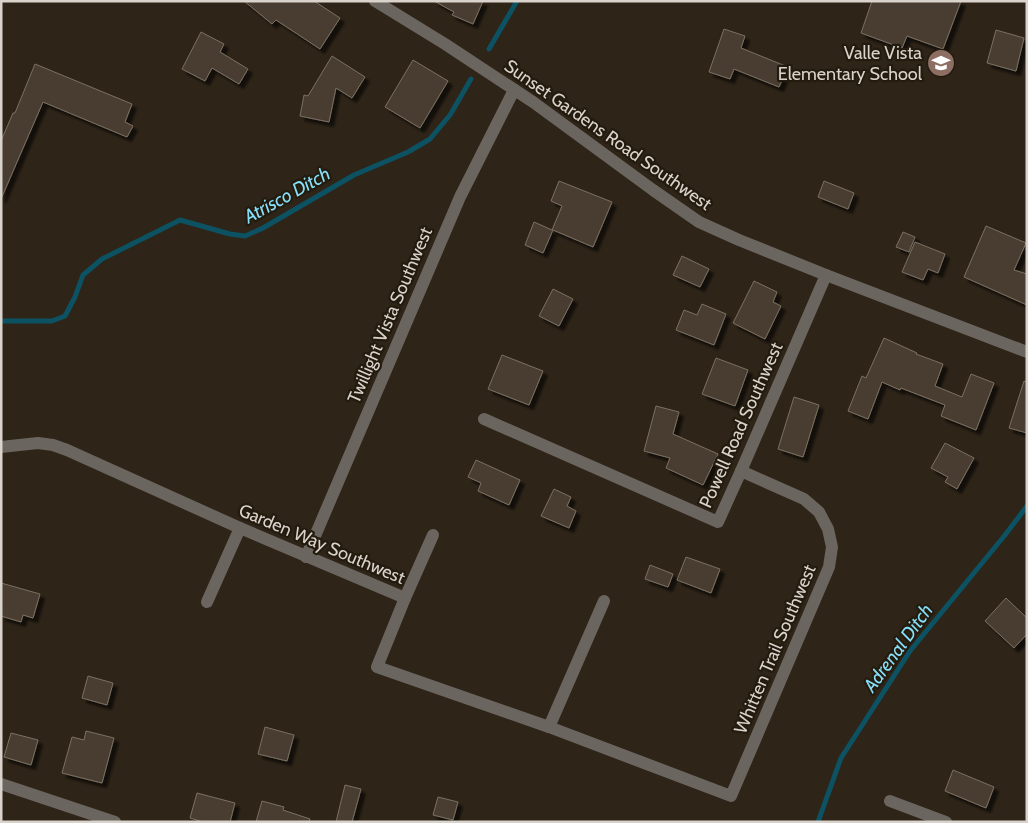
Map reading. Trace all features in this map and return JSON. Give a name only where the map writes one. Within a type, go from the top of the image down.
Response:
[{"type":"street","name":"Sunset Gardens Road Southwest","points":[[375,1],[510,87],[699,222],[826,275],[1027,352]]},
{"type":"street","name":"Twillight Vista Southwest","points":[[306,557],[460,197],[510,87]]},
{"type":"street","name":"Powell Road Southwest","points":[[484,419],[718,522],[826,275]]},
{"type":"street","name":"Garden Way Southwest","points":[[1,447],[38,443],[53,445],[67,450],[306,557],[405,598],[377,667],[549,727],[732,796]]},
{"type":"street","name":"Whitten Trail Southwest","points":[[732,796],[829,567],[832,547],[828,529],[819,512],[804,499],[741,471]]},
{"type":"street","points":[[207,602],[240,528]]},
{"type":"street","points":[[405,598],[433,535]]},
{"type":"street","points":[[549,727],[604,601]]},
{"type":"street","points":[[1,784],[115,822]]},
{"type":"street","points":[[890,801],[946,822]]},
{"type":"building","points":[[244,1],[314,1],[340,18],[320,49],[276,20],[272,24]]},
{"type":"building","points":[[434,1],[483,1],[473,24],[452,15],[454,12]]},
{"type":"building","points":[[872,1],[961,1],[943,49],[907,36],[902,48],[861,33]]},
{"type":"building","points":[[724,29],[745,36],[741,48],[788,67],[779,87],[734,69],[730,79],[709,72]]},
{"type":"building","points":[[996,30],[1024,38],[1016,71],[987,63]]},
{"type":"building","points":[[201,32],[224,44],[220,52],[248,69],[239,84],[212,68],[205,81],[182,69]]},
{"type":"building","points":[[332,56],[365,77],[352,98],[336,88],[329,122],[300,116],[304,95],[308,96]]},
{"type":"building","points":[[413,60],[448,81],[420,128],[385,107]]},
{"type":"building","points":[[35,64],[132,104],[125,122],[133,126],[127,137],[43,102],[1,199],[1,141]]},
{"type":"building","points":[[559,181],[612,202],[593,247],[553,230],[543,253],[525,245],[534,222],[552,230],[562,206],[551,201]]},
{"type":"building","points":[[824,181],[854,193],[848,209],[818,197]]},
{"type":"building","points":[[986,226],[1026,243],[1014,270],[1027,274],[1027,305],[964,277]]},
{"type":"building","points":[[903,232],[915,237],[909,252],[896,247]]},
{"type":"building","points":[[915,242],[945,254],[938,273],[928,269],[923,280],[902,272]]},
{"type":"building","points":[[682,256],[709,269],[700,287],[673,275]]},
{"type":"building","points":[[754,281],[777,292],[773,302],[781,306],[765,339],[733,323]]},
{"type":"building","points":[[553,289],[573,299],[559,326],[539,316]]},
{"type":"building","points":[[702,304],[726,314],[714,345],[676,330],[684,310],[697,315]]},
{"type":"building","points":[[884,338],[916,354],[943,364],[935,386],[962,397],[971,374],[994,383],[976,430],[941,416],[945,405],[882,382],[868,419],[848,411],[862,376],[866,378]]},
{"type":"building","points":[[502,355],[543,371],[529,405],[488,389]]},
{"type":"building","points":[[716,358],[748,370],[735,406],[702,394]]},
{"type":"building","points":[[1024,381],[1027,382],[1027,433],[1009,428]]},
{"type":"building","points":[[794,397],[819,405],[803,457],[778,449]]},
{"type":"building","points":[[656,406],[679,412],[673,434],[718,454],[703,485],[666,468],[670,458],[644,451]]},
{"type":"building","points":[[945,443],[974,458],[957,489],[945,482],[948,477],[931,468]]},
{"type":"building","points":[[476,460],[520,480],[509,505],[478,491],[481,483],[468,477]]},
{"type":"building","points":[[554,489],[571,497],[567,506],[576,511],[569,528],[541,516]]},
{"type":"building","points":[[686,557],[720,569],[711,593],[677,580]]},
{"type":"building","points":[[650,565],[673,574],[668,587],[645,579]]},
{"type":"building","points":[[1,583],[40,594],[33,618],[23,615],[21,622],[1,616]]},
{"type":"building","points":[[1006,598],[1027,618],[1027,634],[1014,648],[985,621]]},
{"type":"building","points":[[88,676],[113,683],[107,705],[82,698]]},
{"type":"building","points":[[265,727],[294,735],[287,761],[258,754]]},
{"type":"building","points":[[86,731],[114,738],[102,783],[62,773],[72,737],[84,740]]},
{"type":"building","points":[[11,733],[38,740],[31,765],[4,757]]},
{"type":"building","points":[[953,770],[994,787],[986,808],[945,791]]},
{"type":"building","points":[[345,785],[361,789],[352,822],[336,822]]},
{"type":"building","points":[[197,793],[235,803],[230,822],[203,822],[190,818]]},
{"type":"building","points":[[438,797],[458,802],[453,820],[433,815]]},
{"type":"building","points":[[262,801],[284,807],[283,810],[310,819],[309,822],[256,822]]},
{"type":"waterway","name":"Atrisco Ditch","points":[[489,49],[517,1]]},
{"type":"waterway","name":"Atrisco Ditch","points":[[1,321],[52,321],[65,316],[75,297],[83,275],[102,259],[180,220],[230,234],[245,236],[263,228],[354,175],[408,152],[430,139],[450,115],[471,79]]},
{"type":"waterway","name":"Adrenal Ditch","points":[[818,822],[841,758],[910,651],[1027,506]]},
{"type":"place","name":"Valle Vista Elementary School","points":[[941,63]]}]
